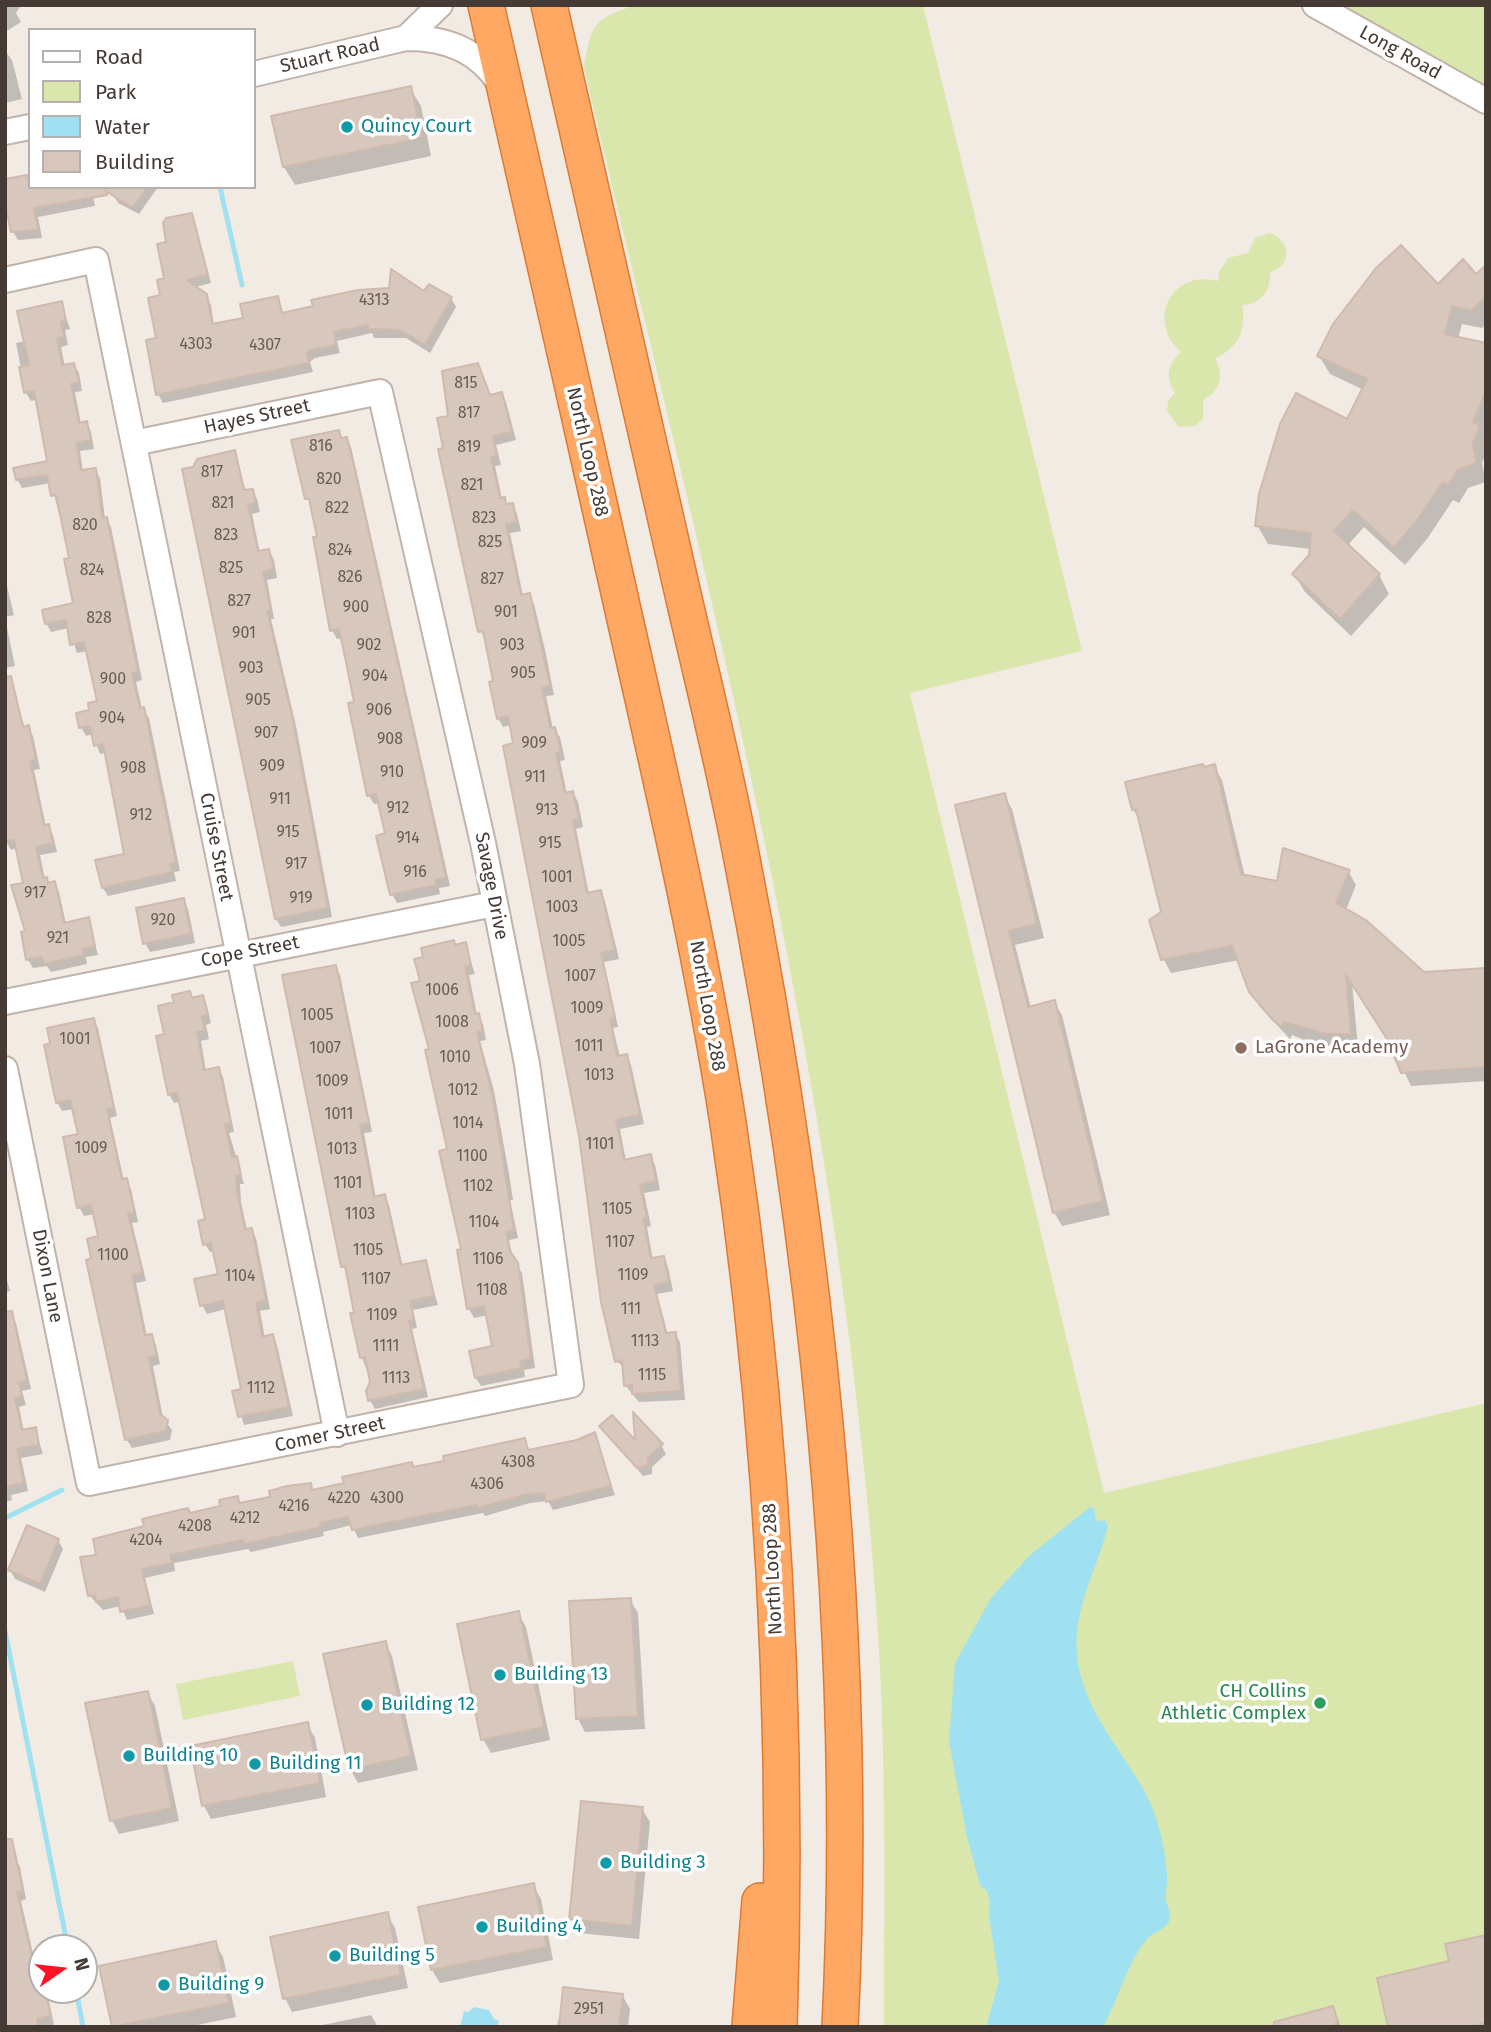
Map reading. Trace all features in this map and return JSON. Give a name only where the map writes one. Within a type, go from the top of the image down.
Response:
[{"type":"highway","name":"North Loop 288","points":[[486,5],[685,885],[727,1122],[756,1351],[778,1656],[781,1786],[779,2027]]},
{"type":"highway","points":[[551,6],[736,832],[770,1014],[804,1231],[827,1438],[841,1662],[844,1861],[840,2027]]},
{"type":"highway","points":[[750,2027],[778,1656]]},
{"type":"highway","points":[[844,1861],[858,2027]]},
{"type":"street","name":"Stuart Road","points":[[406,37],[440,5]]},
{"type":"street","name":"Long Road","points":[[1315,5],[1486,100]]},
{"type":"street","name":"Stuart Road","points":[[256,74],[406,37],[431,38],[456,45],[478,57],[506,92]]},
{"type":"street","points":[[5,132],[28,127]]},
{"type":"street","name":"Cruise Street","points":[[5,280],[96,260],[337,1434]]},
{"type":"street","name":"Hayes Street","points":[[135,443],[380,392]]},
{"type":"street","name":"Savage Drive","points":[[380,392],[527,1064],[571,1385]]},
{"type":"street","name":"Cope Street","points":[[5,1002],[494,904]]},
{"type":"street","name":"Dixon Lane","points":[[5,1069],[11,1126],[89,1483]]},
{"type":"street","name":"Comer Street","points":[[89,1483],[571,1385]]},
{"type":"green space","points":[[636,5],[923,5],[1082,651],[910,693],[1104,1493],[1486,1403],[1486,2027],[884,2027],[884,1802],[877,1625],[858,1413],[825,1169],[798,1011],[733,695],[584,68],[589,42],[596,25],[602,19]]},
{"type":"green space","points":[[1315,5],[1486,5],[1486,101]]},
{"type":"green space","points":[[1269,233],[1282,241],[1286,259],[1270,272],[1269,285],[1264,295],[1255,302],[1242,305],[1243,322],[1239,337],[1230,349],[1215,358],[1219,382],[1214,392],[1203,400],[1203,419],[1195,426],[1179,427],[1167,411],[1168,401],[1175,393],[1169,377],[1170,366],[1181,352],[1165,326],[1165,312],[1169,300],[1176,290],[1187,283],[1201,279],[1218,281],[1219,272],[1228,258],[1248,253],[1255,238]]},
{"type":"green space","points":[[293,1661],[300,1696],[183,1720],[176,1684]]},
{"type":"water","points":[[1090,1507],[1094,1508],[1096,1521],[1105,1520],[1108,1525],[1082,1604],[1077,1637],[1080,1673],[1093,1707],[1142,1787],[1156,1818],[1166,1863],[1169,1920],[1165,1927],[1149,1937],[1135,1956],[1103,2027],[986,2027],[999,1981],[989,1916],[990,1902],[987,1891],[980,1885],[967,1837],[949,1742],[955,1663],[991,1598],[1030,1555]]},
{"type":"water","points":[[474,2007],[489,2010],[494,2019],[499,2021],[497,2027],[460,2027],[464,2011],[468,2012]]},
{"type":"building","name":"Quincy Court","points":[[411,86],[422,138],[283,167],[271,116]]},
{"type":"building","points":[[27,175],[28,189],[147,189],[134,206],[129,206],[106,191],[107,195],[34,208],[38,230],[11,232],[5,204],[5,179]]},
{"type":"building","points":[[192,213],[208,275],[187,280],[207,294],[212,324],[243,318],[240,304],[278,296],[282,313],[313,306],[311,300],[358,290],[389,288],[391,269],[424,291],[429,284],[452,297],[425,345],[400,330],[368,329],[368,325],[334,332],[336,345],[310,350],[307,353],[309,363],[156,395],[146,340],[156,338],[148,298],[160,295],[157,280],[164,278],[157,244],[166,242],[163,223],[166,218]]},
{"type":"building","points":[[1401,245],[1438,284],[1463,259],[1476,274],[1486,265],[1486,296],[1471,311],[1452,306],[1445,334],[1486,343],[1486,391],[1473,422],[1480,425],[1473,444],[1477,463],[1458,470],[1448,486],[1443,482],[1394,548],[1353,510],[1334,531],[1380,574],[1340,619],[1292,574],[1309,555],[1311,533],[1255,526],[1259,494],[1280,424],[1296,393],[1347,419],[1367,379],[1317,356],[1333,324],[1376,268]]},
{"type":"building","points":[[62,301],[66,321],[61,322],[64,337],[57,338],[62,365],[74,363],[79,382],[71,384],[79,423],[87,421],[91,440],[76,443],[81,470],[96,468],[102,518],[107,517],[138,672],[132,673],[140,708],[144,707],[176,862],[170,864],[172,872],[102,888],[95,860],[124,854],[103,744],[94,746],[90,726],[79,728],[76,713],[89,710],[88,703],[97,701],[84,642],[70,645],[66,620],[45,624],[42,610],[73,603],[64,559],[69,558],[56,495],[51,496],[47,475],[16,480],[13,468],[47,461],[34,391],[24,393],[19,367],[29,365],[17,311]]},
{"type":"building","points":[[478,363],[490,395],[502,392],[512,432],[493,436],[497,456],[491,457],[500,498],[505,497],[506,504],[513,503],[517,522],[506,524],[521,595],[530,593],[550,686],[542,688],[550,728],[555,727],[561,752],[556,753],[565,793],[573,791],[579,819],[573,820],[587,893],[601,890],[615,950],[601,953],[615,1018],[610,1019],[617,1056],[627,1054],[640,1115],[616,1120],[624,1160],[651,1154],[656,1181],[640,1185],[647,1218],[643,1218],[651,1258],[664,1256],[669,1282],[654,1285],[666,1333],[676,1332],[681,1391],[632,1394],[632,1385],[624,1386],[622,1360],[615,1362],[601,1302],[579,1136],[503,746],[513,743],[508,716],[497,719],[483,631],[478,632],[438,449],[443,448],[437,418],[448,416],[442,371]]},
{"type":"building","points":[[339,430],[341,438],[347,437],[355,470],[446,877],[435,880],[437,885],[390,895],[376,836],[385,833],[376,794],[367,796],[348,703],[354,702],[339,629],[330,631],[313,537],[317,537],[309,499],[305,499],[291,440]]},
{"type":"building","points":[[235,450],[244,490],[253,489],[256,503],[248,505],[258,551],[269,549],[274,569],[263,572],[271,610],[267,611],[292,715],[328,908],[275,919],[182,469],[193,467],[197,459]]},
{"type":"building","points":[[11,676],[23,727],[29,725],[36,760],[30,761],[44,825],[49,824],[53,843],[36,847],[43,878],[47,877],[48,883],[55,881],[64,923],[89,917],[95,946],[82,949],[84,955],[44,964],[42,957],[26,960],[21,932],[25,931],[11,885],[23,883],[14,840],[5,841],[5,677]]},
{"type":"building","points":[[1203,764],[1204,767],[1215,764],[1241,874],[1277,881],[1283,848],[1350,870],[1336,903],[1366,920],[1424,972],[1486,968],[1486,1067],[1401,1073],[1387,1039],[1346,975],[1351,1034],[1326,1034],[1284,1022],[1282,1027],[1273,1020],[1249,992],[1232,946],[1161,960],[1149,920],[1161,912],[1136,809],[1132,810],[1125,782]]},
{"type":"building","points":[[1005,793],[1037,924],[1009,931],[1028,1007],[1055,1000],[1103,1201],[1053,1213],[955,805]]},
{"type":"building","points":[[184,898],[191,934],[143,944],[136,908]]},
{"type":"building","points":[[454,940],[455,945],[466,942],[471,965],[465,966],[475,1014],[479,1013],[483,1031],[477,1032],[493,1098],[514,1230],[506,1232],[510,1251],[518,1263],[531,1359],[520,1361],[522,1368],[475,1378],[469,1351],[492,1346],[484,1306],[467,1309],[457,1250],[461,1249],[439,1151],[447,1149],[425,1050],[429,1049],[411,983],[420,981],[414,959],[423,957],[421,948]]},
{"type":"building","points":[[336,965],[369,1123],[360,1125],[374,1197],[385,1194],[401,1265],[426,1260],[434,1296],[410,1301],[414,1319],[409,1321],[424,1389],[368,1401],[366,1391],[370,1382],[365,1357],[360,1358],[350,1313],[354,1313],[345,1266],[341,1267],[282,975]]},
{"type":"building","points":[[190,991],[192,998],[203,995],[208,1015],[202,1016],[205,1031],[197,1032],[204,1070],[219,1067],[231,1123],[225,1124],[232,1157],[237,1156],[241,1175],[236,1176],[237,1192],[245,1229],[252,1228],[266,1300],[256,1303],[262,1337],[273,1334],[289,1407],[238,1417],[232,1391],[241,1389],[223,1301],[200,1306],[194,1279],[218,1274],[211,1243],[203,1245],[198,1221],[205,1219],[177,1093],[168,1095],[156,1036],[164,1034],[158,1006],[174,1002],[172,995]]},
{"type":"building","points":[[94,1018],[114,1108],[107,1109],[122,1179],[127,1178],[135,1213],[128,1214],[143,1273],[132,1275],[145,1335],[152,1334],[157,1356],[149,1357],[160,1414],[168,1420],[166,1431],[125,1440],[86,1260],[91,1258],[87,1239],[98,1236],[91,1205],[77,1208],[63,1137],[78,1134],[70,1100],[56,1103],[44,1045],[50,1043],[47,1028]]},
{"type":"building","points":[[12,1311],[27,1381],[19,1383],[22,1397],[15,1398],[22,1430],[36,1427],[39,1445],[17,1449],[24,1483],[5,1487],[5,1312]]},
{"type":"building","points":[[633,1412],[663,1444],[648,1458],[648,1465],[637,1468],[599,1426],[612,1415],[635,1440]]},
{"type":"building","points":[[595,1432],[611,1486],[546,1502],[544,1493],[524,1495],[478,1508],[477,1505],[352,1530],[348,1517],[320,1523],[321,1527],[244,1544],[243,1540],[170,1555],[172,1563],[142,1569],[150,1605],[120,1612],[118,1597],[96,1602],[95,1595],[88,1596],[80,1557],[96,1555],[93,1539],[144,1526],[142,1519],[188,1508],[190,1513],[220,1506],[219,1500],[238,1496],[239,1503],[270,1497],[269,1491],[287,1486],[311,1483],[312,1490],[344,1483],[342,1477],[412,1462],[413,1467],[444,1461],[443,1456],[525,1438],[528,1450],[577,1440]]},
{"type":"building","points":[[27,1525],[59,1539],[40,1584],[8,1570]]},
{"type":"building","points":[[631,1598],[638,1716],[576,1719],[569,1601]]},
{"type":"building","name":"Building 13","points":[[519,1611],[544,1727],[481,1740],[457,1624]]},
{"type":"building","name":"Building 12","points":[[386,1641],[411,1756],[349,1770],[323,1654]]},
{"type":"building","name":"Building 10","points":[[148,1691],[172,1808],[110,1821],[85,1703]]},
{"type":"building","name":"Building 11","points":[[308,1722],[320,1783],[202,1806],[190,1746]]},
{"type":"building","name":"Building 3","points":[[581,1801],[643,1807],[632,1926],[569,1919]]},
{"type":"building","points":[[5,1839],[12,1839],[23,1891],[17,1892],[28,1939],[28,2004],[48,2004],[51,2016],[37,2019],[38,2027],[5,2027]]},
{"type":"building","name":"Building 4","points":[[534,1883],[547,1947],[431,1970],[418,1907]]},
{"type":"building","name":"Building 5","points":[[388,1912],[401,1975],[283,1999],[270,1937]]},
{"type":"building","points":[[1486,1935],[1486,2023],[1468,2027],[1388,2027],[1377,1978],[1449,1961],[1445,1944]]},
{"type":"building","name":"Building 9","points":[[216,1941],[229,2003],[112,2027],[99,1966]]},
{"type":"building","points":[[563,1987],[623,1994],[619,2027],[559,2027]]},
{"type":"building","points":[[1333,2006],[1338,2022],[1332,2027],[1274,2027],[1274,2022]]},
{"type":"waterway","points":[[220,189],[242,285]]},
{"type":"waterway","points":[[5,1518],[62,1490]]},
{"type":"waterway","points":[[5,1631],[65,1934]]},
{"type":"waterway","points":[[79,2004],[83,2027]]},
{"type":"place","name":"Quincy Court","points":[[347,127]]},
{"type":"place","name":"LaGrone Academy","points":[[1241,1048]]},
{"type":"place","name":"Building 13","points":[[500,1675]]},
{"type":"place","name":"CH Collins Athletic Complex","points":[[1320,1703]]},
{"type":"place","name":"Building 12","points":[[367,1705]]},
{"type":"place","name":"Building 10","points":[[129,1756]]},
{"type":"place","name":"Building 11","points":[[255,1764]]},
{"type":"place","name":"Building 3","points":[[606,1863]]},
{"type":"place","name":"Building 4","points":[[482,1927]]},
{"type":"place","name":"Building 5","points":[[335,1956]]},
{"type":"place","name":"Building 9","points":[[164,1985]]}]
